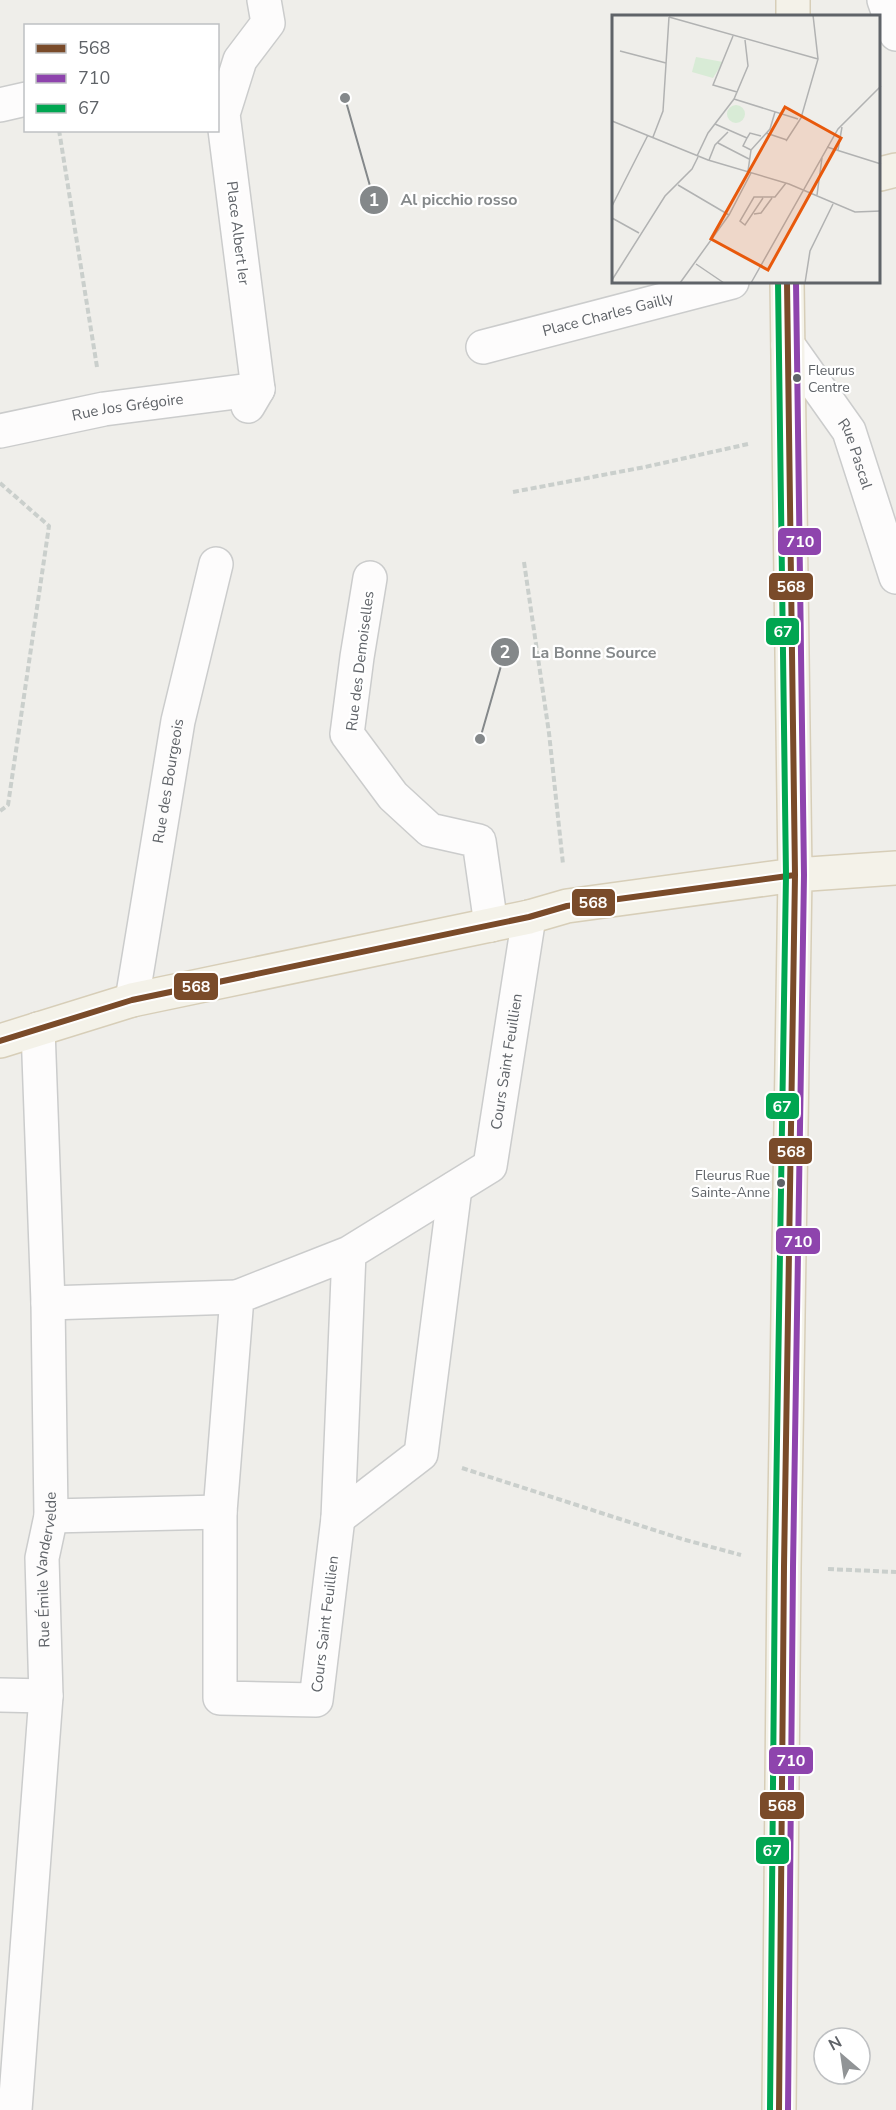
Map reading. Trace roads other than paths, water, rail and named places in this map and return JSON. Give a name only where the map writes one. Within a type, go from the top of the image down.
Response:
[{"type":"main road","points":[[793,15],[794,0]]},
{"type":"main road","points":[[881,174],[896,170]]},
{"type":"main road","points":[[779,2110],[784,1567],[795,875],[787,284]]},
{"type":"main road","points":[[0,1041],[132,1000],[529,917],[567,906],[795,875],[896,868]]},
{"type":"street","points":[[229,62],[268,24],[264,0]]},
{"type":"street","points":[[884,0],[896,34]]},
{"type":"street","name":"Place Albert Ier","points":[[229,62],[223,114],[253,397]]},
{"type":"street","points":[[0,105],[24,99]]},
{"type":"street","name":"Place Charles Gailly","points":[[483,347],[724,284]]},
{"type":"street","name":"Rue Pascal","points":[[788,345],[849,432],[896,577]]},
{"type":"street","name":"Rue Jos Grégoire","points":[[0,430],[104,410],[253,397]]},
{"type":"street","name":"Rue des Bourgeois","points":[[132,1000],[178,721],[216,564]]},
{"type":"street","name":"Rue des Demoiselles","points":[[370,578],[347,734],[393,796],[430,830],[479,841],[491,925]]},
{"type":"street","name":"Cours Saint Feuillien","points":[[48,1303],[237,1297],[349,1253],[490,1166],[529,917]]},
{"type":"street","name":"Rue Émile Vandervelde","points":[[15,2110],[46,1696],[42,1557],[51,1516],[48,1303],[38,1029]]},
{"type":"street","points":[[338,1518],[421,1454],[455,1188]]},
{"type":"street","name":"Cours Saint Feuillien","points":[[237,1297],[220,1512],[220,1698],[316,1700],[338,1518],[349,1253]]},
{"type":"street","points":[[51,1516],[220,1512]]},
{"type":"street","points":[[0,1695],[46,1696]]},
{"type":"place","name":"Al picchio rosso","points":[[345,98]]},
{"type":"place","name":"Fleurus Centre","points":[[797,378]]},
{"type":"place","name":"La Bonne Source","points":[[480,739]]},
{"type":"place","name":"Fleurus Rue Sainte-Anne","points":[[781,1183]]}]
